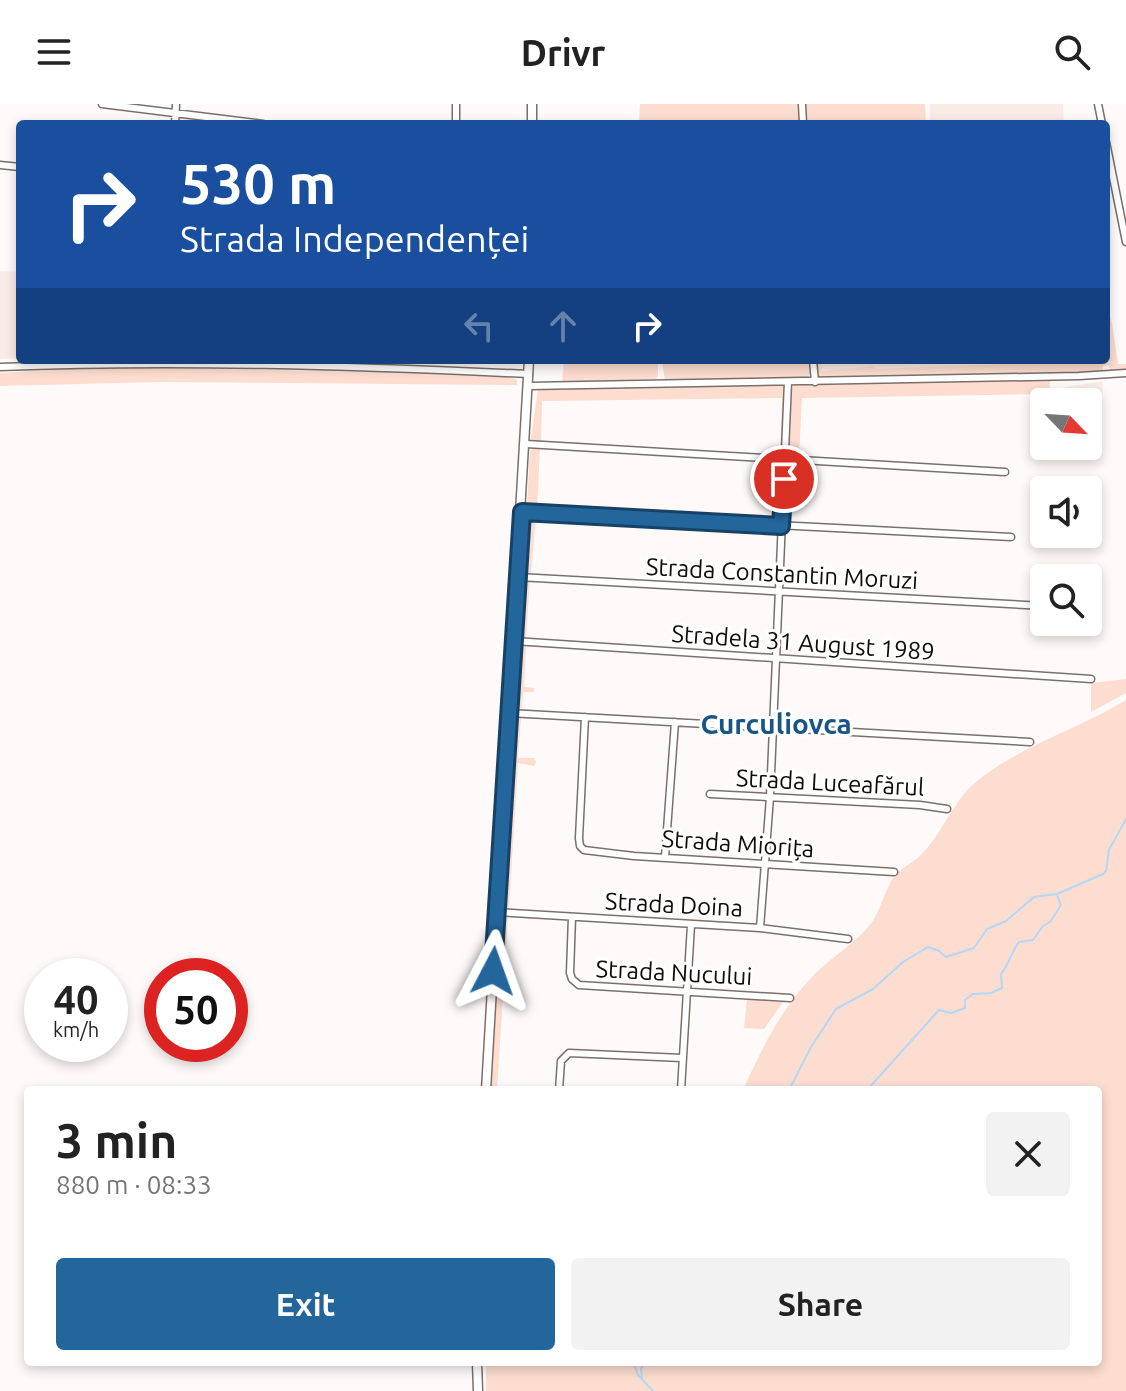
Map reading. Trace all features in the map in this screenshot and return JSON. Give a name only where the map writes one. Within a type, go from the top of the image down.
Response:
[{"type":"main road","points":[[486,1086],[529,364]]},
{"type":"main road","points":[[477,1366],[478,1391]]},
{"type":"street","points":[[102,104],[231,120]]},
{"type":"street","points":[[175,120],[176,104]]},
{"type":"street","points":[[1110,162],[1126,242]]},
{"type":"street","points":[[451,364],[451,371]]},
{"type":"street","points":[[813,364],[815,382]]},
{"type":"street","points":[[0,367],[181,365],[529,374]]},
{"type":"street","points":[[529,386],[1126,373]]},
{"type":"street","points":[[760,928],[770,797],[788,382]]},
{"type":"street","points":[[526,444],[1005,472]]},
{"type":"street","points":[[522,512],[1011,537]]},
{"type":"street","name":"Strada Constantin Moruzi","points":[[518,577],[1030,605]]},
{"type":"street","name":"Stradela 31 August 1989","points":[[514,641],[1091,679]]},
{"type":"street","points":[[509,713],[1030,742]]},
{"type":"street","name":"Strada Miorița","points":[[585,717],[579,838],[582,848],[601,854],[894,872]]},
{"type":"street","points":[[665,857],[675,722]]},
{"type":"street","name":"Strada Luceafărul","points":[[710,794],[947,809]]},
{"type":"street","name":"Strada Doina","points":[[497,912],[760,928],[848,939]]},
{"type":"street","name":"Strada Nucului","points":[[572,917],[570,973],[577,984],[790,998]]},
{"type":"street","points":[[681,1086],[691,925]]},
{"type":"street","points":[[559,1086],[561,1061],[569,1053],[682,1058]]},
{"type":"shaded area","points":[[640,104],[798,104],[799,120],[639,120]]},
{"type":"shaded area","points":[[806,104],[925,104],[926,120],[807,120]]},
{"type":"shaded area","points":[[930,104],[1063,104],[1064,120],[930,120]]},
{"type":"shaded area","points":[[0,271],[16,272],[16,358],[0,359]]},
{"type":"shaded area","points":[[1110,317],[1118,364],[1126,364],[1126,369],[1111,371],[1108,365],[1103,366],[1103,372],[826,379],[819,378],[817,364],[821,364],[822,371],[875,366],[875,369],[1110,364]]},
{"type":"shaded area","points":[[564,364],[658,364],[655,379],[562,383]]},
{"type":"shaded area","points":[[663,364],[811,364],[811,373],[805,379],[665,381]]},
{"type":"shaded area","points":[[821,364],[1034,364],[875,367],[821,371]]},
{"type":"shaded area","points":[[104,367],[489,374],[517,379],[517,385],[159,382],[0,386],[0,373]]},
{"type":"shaded area","points":[[1050,380],[1049,388],[1030,388],[1030,394],[802,398],[799,456],[789,455],[790,390],[795,385]]},
{"type":"shaded area","points":[[1103,381],[1102,396],[1102,388],[1066,387]]},
{"type":"shaded area","points":[[783,384],[786,387],[782,455],[782,398],[542,401],[541,443],[531,438],[538,390]]},
{"type":"shaded area","points":[[540,447],[537,511],[530,511],[527,507],[530,450]]},
{"type":"shaded area","points":[[530,514],[536,515],[531,575],[526,575],[523,571],[526,519]]},
{"type":"shaded area","points":[[530,579],[526,639],[519,636],[522,582]]},
{"type":"shaded area","points":[[526,646],[524,687],[534,688],[534,692],[523,692],[522,709],[514,702],[518,647]]},
{"type":"shaded area","points":[[1126,679],[1126,693],[1091,712],[1091,683]]},
{"type":"shaded area","points":[[1126,700],[1126,1391],[486,1391],[486,1366],[1102,1366],[1102,1086],[745,1086],[765,1044],[791,1002],[820,969],[866,929],[893,878],[929,846],[968,790],[1012,758]]},
{"type":"shaded area","points":[[516,717],[521,718],[518,758],[534,758],[536,762],[534,766],[518,763],[509,908],[502,906],[513,721]]},
{"type":"shaded area","points":[[508,917],[497,1086],[491,1086],[501,918]]},
{"type":"shaded area","points":[[747,1000],[783,1002],[764,1029],[744,1028]]},
{"type":"waterway","points":[[791,1086],[811,1047],[836,1009],[873,989],[903,962],[928,947],[946,957],[974,948],[987,929],[1006,921],[1034,897],[1057,894],[1103,874],[1109,850],[1126,819]]},
{"type":"waterway","points":[[871,1086],[939,1010],[951,1013],[965,1008],[965,1000],[973,994],[991,993],[1002,988],[1001,974],[1016,946],[1019,942],[1033,940],[1050,922],[1061,905],[1057,895]]},
{"type":"waterway","points":[[635,1366],[638,1375],[653,1391]]},
{"type":"waterway","points":[[642,1366],[642,1378]]},
{"type":"district","name":"Curculiovca","points":[[776,724]]},
{"type":"route","points":[[493,971],[522,512],[781,526],[784,479]]}]
